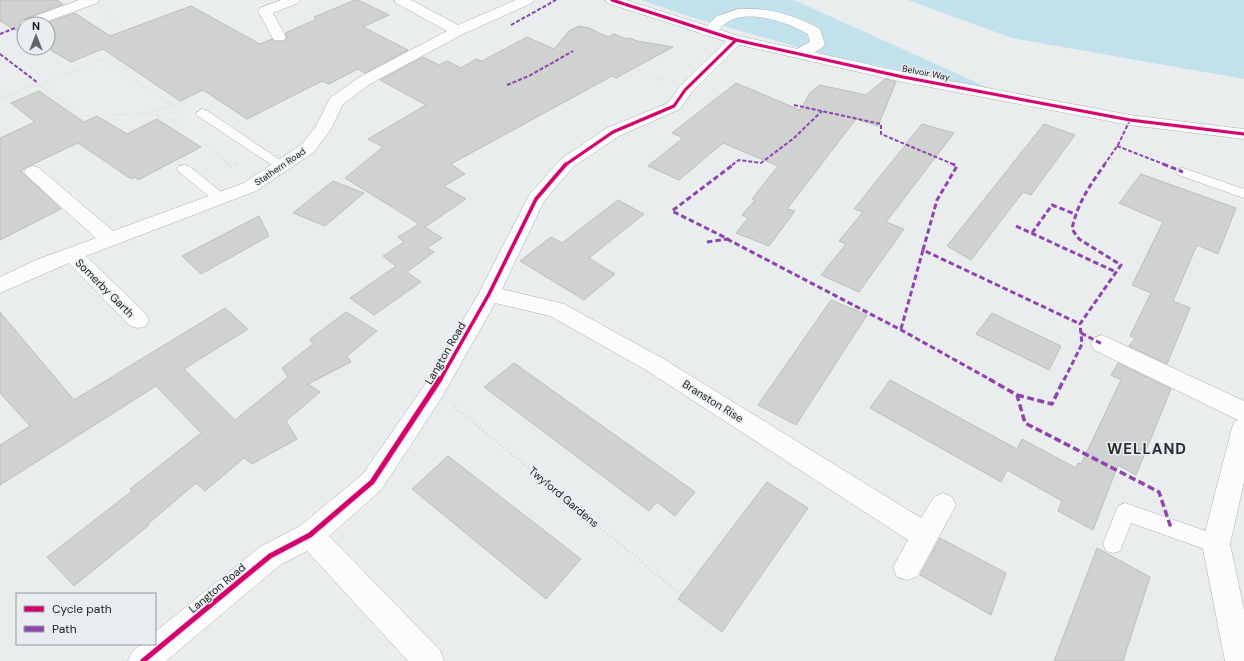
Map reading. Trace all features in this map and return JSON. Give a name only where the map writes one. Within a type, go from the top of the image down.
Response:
[{"type":"street","points":[[279,37],[265,11],[293,0]]},
{"type":"street","points":[[401,0],[458,31]]},
{"type":"street","name":"Stathern Road","points":[[0,286],[43,265],[73,255],[110,239],[250,187],[308,148],[323,128],[336,101],[364,80],[458,31],[527,0]]},
{"type":"street","name":"Belvoir Way","points":[[612,0],[736,40],[903,77],[1141,122],[1244,134]]},
{"type":"street","points":[[47,16],[89,1]]},
{"type":"street","points":[[708,32],[728,16],[761,13],[803,24],[815,32],[818,44],[800,53]]},
{"type":"street","name":"Langton Road","points":[[143,661],[270,556],[310,535],[372,482],[434,390],[489,294],[536,199],[567,163],[612,132],[674,106],[685,90],[736,40]]},
{"type":"street","points":[[33,172],[110,239]]},
{"type":"street","name":"Somerby Garth","points":[[73,255],[138,320]]},
{"type":"street","name":"Branston Rise","points":[[489,294],[556,310],[654,364],[925,536]]},
{"type":"street","points":[[1102,344],[1244,412]]},
{"type":"street","points":[[1240,661],[1216,544],[1244,428]]},
{"type":"street","points":[[907,567],[943,505]]},
{"type":"street","points":[[310,535],[429,661]]},
{"type":"lane","points":[[202,113],[283,166]]},
{"type":"lane","points":[[184,169],[221,199]]},
{"type":"lane","points":[[1183,172],[1244,194]]},
{"type":"lane","points":[[1113,544],[1125,512],[1216,544]]},
{"type":"path","points":[[40,85],[144,43],[89,1]]},
{"type":"path","points":[[279,37],[283,49],[294,51],[322,47],[358,60]]},
{"type":"path","points":[[552,43],[555,48],[621,61],[685,90]]},
{"type":"path","points":[[102,60],[175,106]]},
{"type":"path","points":[[0,99],[38,83],[80,116],[202,113]]},
{"type":"path","points":[[153,114],[182,122],[202,113]]},
{"type":"path","points":[[204,142],[231,167],[260,151]]},
{"type":"shaded area","points":[[641,0],[794,0],[993,90],[823,54],[694,18]]},
{"type":"shaded area","points":[[908,0],[1244,0],[1244,79],[1012,38]]},
{"type":"building","points":[[0,0],[57,0],[63,4],[32,16],[16,16],[16,30],[0,21]]},
{"type":"building","points":[[358,0],[389,15],[363,27],[408,50],[365,73],[358,69],[329,84],[322,81],[247,119],[203,90],[180,101],[103,49],[71,62],[56,53],[56,20],[75,13],[110,36],[191,6],[260,44],[272,39],[274,42],[284,42],[287,38],[285,33],[317,19],[314,17]]},
{"type":"building","points":[[579,26],[589,28],[608,37],[614,34],[627,39],[630,38],[637,41],[673,47],[616,78],[612,76],[451,164],[465,174],[444,186],[466,199],[425,227],[442,238],[427,248],[434,252],[407,272],[421,282],[374,315],[350,298],[396,266],[383,256],[404,242],[398,237],[419,224],[345,178],[383,147],[368,139],[426,105],[380,80],[423,57],[439,65],[447,61],[461,68],[476,59],[482,61],[527,37],[554,49],[569,31]]},
{"type":"building","points":[[885,79],[896,82],[878,126],[856,119],[787,209],[795,211],[769,246],[736,233],[748,218],[742,215],[755,200],[752,199],[778,166],[723,143],[679,180],[648,166],[683,138],[672,133],[736,83],[800,110],[810,93],[820,85],[866,95]]},
{"type":"building","points":[[39,91],[84,122],[97,116],[127,134],[157,119],[201,147],[138,180],[135,177],[131,179],[78,143],[21,171],[61,209],[0,240],[0,138],[35,122],[11,103]]},
{"type":"building","points":[[922,124],[954,133],[886,222],[904,229],[859,292],[821,275],[846,244],[839,241],[863,212],[854,209]]},
{"type":"building","points":[[1044,124],[1075,135],[1031,195],[1023,192],[971,260],[947,246]]},
{"type":"building","points":[[1141,174],[1236,208],[1218,254],[1197,245],[1173,301],[1190,308],[1167,364],[1129,346],[1135,338],[1130,336],[1151,293],[1132,285],[1163,222],[1119,203]]},
{"type":"building","points":[[333,181],[364,193],[325,226],[293,213]]},
{"type":"building","points":[[618,200],[644,214],[589,258],[615,274],[584,300],[520,261],[551,237],[562,243]]},
{"type":"building","points":[[259,216],[269,236],[201,274],[182,256]]},
{"type":"building","points":[[831,300],[867,315],[796,425],[758,405]]},
{"type":"building","points":[[225,308],[248,329],[184,369],[235,420],[288,377],[282,368],[313,344],[310,339],[346,312],[377,331],[347,356],[351,362],[308,384],[320,392],[286,421],[297,439],[252,464],[244,458],[205,491],[196,483],[148,524],[149,525],[74,586],[47,557],[132,491],[130,489],[201,433],[156,386],[0,485],[0,445],[30,426],[0,393],[0,312],[74,400]]},
{"type":"building","points":[[992,313],[1061,346],[1049,370],[976,334]]},
{"type":"building","points":[[514,363],[695,492],[675,516],[657,502],[649,511],[484,387]]},
{"type":"building","points":[[1118,363],[1171,389],[1136,475],[1118,465],[1093,530],[1058,511],[1062,501],[1007,470],[1001,482],[870,408],[890,380],[1017,449],[1022,439],[1076,468],[1078,463],[1081,464],[1121,380],[1111,375]]},
{"type":"building","points":[[448,456],[581,559],[546,599],[412,489]]},
{"type":"building","points":[[767,482],[808,508],[722,632],[678,599]]},
{"type":"building","points":[[940,538],[1006,573],[991,615],[920,575]]},
{"type":"building","points":[[1097,548],[1150,577],[1123,661],[1054,661]]},
{"type":"marked path","points":[[511,25],[556,0]]},
{"type":"marked path","points":[[0,34],[15,28]]},
{"type":"marked path","points":[[507,85],[529,76],[573,51]]},
{"type":"marked path","points":[[0,54],[38,83]]},
{"type":"marked path","points":[[794,105],[881,124],[881,134],[957,166],[937,200],[923,250]]},
{"type":"marked path","points":[[707,242],[728,239],[672,211],[739,160],[761,163],[794,138],[822,111]]},
{"type":"marked path","points":[[1017,395],[1052,404],[1082,344],[1080,324],[1121,265],[1079,239],[1072,229],[1074,218],[1083,197],[1118,145],[1130,120]]},
{"type":"marked path","points":[[1117,146],[1183,172]]},
{"type":"marked path","points":[[1032,233],[1052,205],[1075,214]]},
{"type":"marked path","points":[[1016,226],[1116,272]]},
{"type":"marked path","points":[[727,239],[903,331],[1017,395],[1025,423],[1159,492],[1171,528]]},
{"type":"marked path","points":[[901,329],[923,250],[1080,324]]},
{"type":"marked path","points":[[1081,333],[1102,344]]},
{"type":"cycle path","points":[[612,0],[736,40],[903,77],[1130,120],[1244,134]]},
{"type":"cycle path","points":[[143,661],[270,556],[310,535],[372,482],[434,390],[489,294],[536,199],[567,163],[613,132],[674,106],[685,90],[736,40]]},
{"type":"district","name":"WELLAND","points":[[1147,449]]}]
